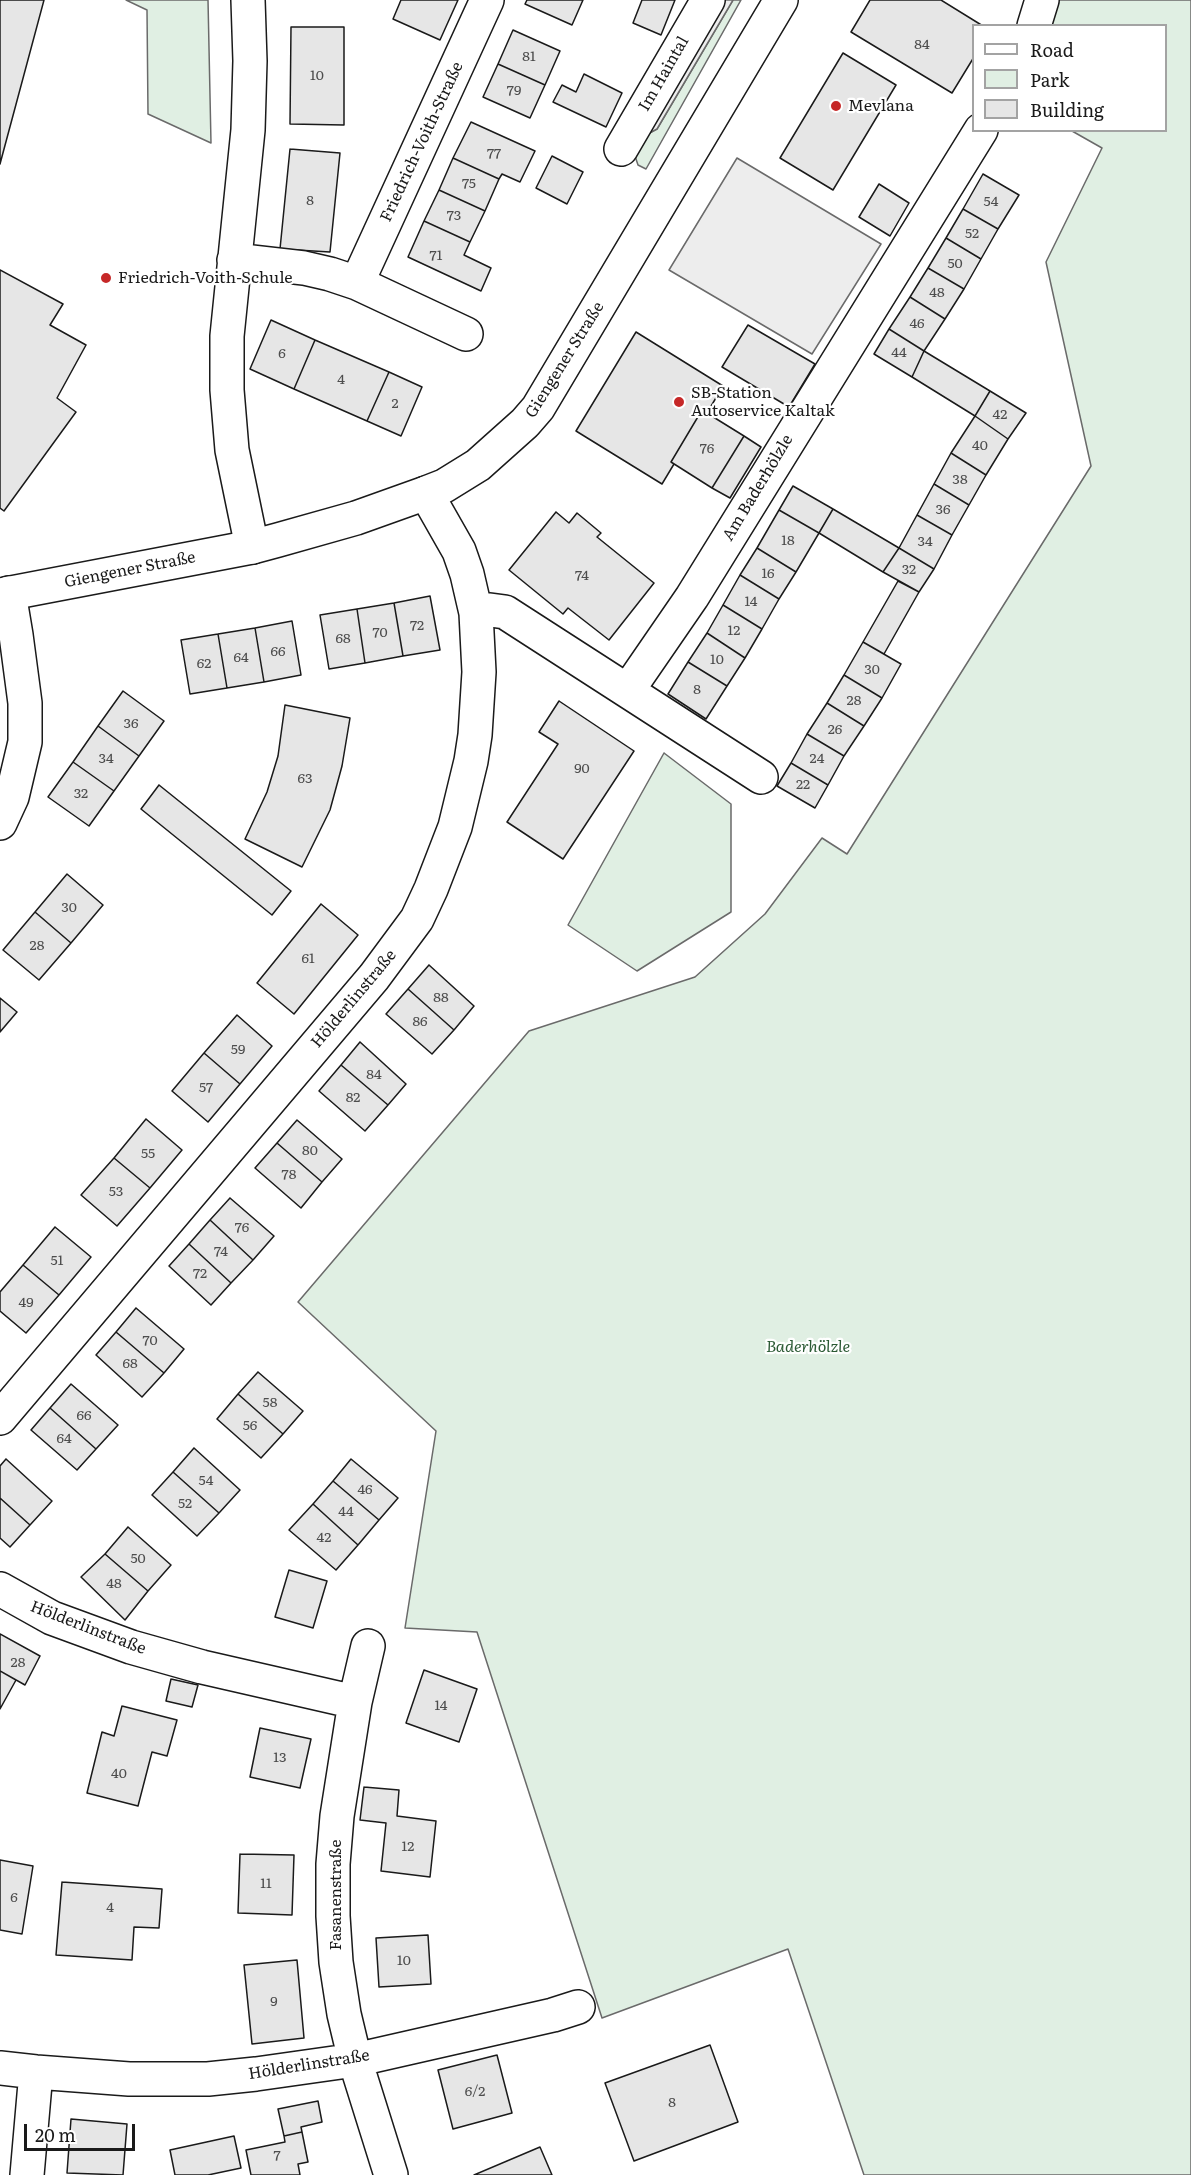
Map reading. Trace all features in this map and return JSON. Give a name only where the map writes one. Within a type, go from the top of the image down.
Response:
[{"type":"street","points":[[248,0],[249,119],[227,336],[228,401],[232,450],[252,547]]},
{"type":"street","name":"Friedrich-Voith-Straße","points":[[357,283],[487,0]]},
{"type":"street","name":"Im Haintal","points":[[621,149],[708,0]]},
{"type":"street","name":"Giengener Straße","points":[[4,594],[252,547],[356,518],[426,494],[478,465],[525,423],[538,408],[781,0]]},
{"type":"street","points":[[1035,24],[1042,0]]},
{"type":"street","name":"Am Baderhölzle","points":[[628,690],[692,597],[980,132]]},
{"type":"street","points":[[234,260],[319,271],[357,283],[466,334]]},
{"type":"street","name":"Hölderlinstraße","points":[[0,1418],[374,977],[417,919],[443,862],[455,827],[471,761],[479,672],[476,613],[467,574],[459,551],[426,494]]},
{"type":"street","points":[[0,823],[12,797],[25,742],[25,703],[4,594]]},
{"type":"street","points":[[476,613],[490,610],[505,612],[760,777]]},
{"type":"street","name":"Hölderlinstraße","points":[[0,1589],[52,1618],[131,1647],[355,1702]]},
{"type":"street","name":"Fasanenstraße","points":[[369,1646],[355,1702],[337,1816],[333,1864],[333,1916],[336,1962],[344,2014],[355,2060],[391,2175]]},
{"type":"street","name":"Hölderlinstraße","points":[[0,2068],[129,2079],[208,2079],[256,2074],[355,2060],[553,2015],[578,2007]]},
{"type":"street","points":[[27,2175],[36,2072]]},
{"type":"green space","points":[[126,0],[208,0],[211,143],[148,114],[147,10]]},
{"type":"green space","points":[[733,0],[741,0],[646,169],[638,165],[633,150],[640,138],[657,129]]},
{"type":"green space","name":"Baderhölzle","points":[[1056,0],[1191,0],[1191,2175],[864,2175],[788,1949],[602,2018],[477,1632],[405,1628],[436,1431],[298,1302],[529,1031],[695,977],[765,914],[822,838],[847,854],[1091,466],[1046,262],[1102,148],[1074,132],[1167,132],[1167,24],[1048,24]]},
{"type":"green space","points":[[664,753],[731,804],[731,912],[637,971],[568,925]]},
{"type":"shaded area","points":[[718,0],[733,0],[657,129],[640,138]]},
{"type":"shaded area","points":[[737,158],[881,244],[812,354],[669,270]]},
{"type":"building","points":[[0,0],[44,0],[0,164]]},
{"type":"building","points":[[401,0],[458,0],[440,40],[393,19]]},
{"type":"building","points":[[527,0],[583,0],[572,25],[525,4]]},
{"type":"building","points":[[642,0],[675,0],[661,35],[633,23]]},
{"type":"building","points":[[870,0],[941,0],[980,24],[972,24],[972,60],[952,93],[851,32]]},
{"type":"building","points":[[291,27],[344,27],[344,125],[290,124]]},
{"type":"building","points":[[513,30],[560,51],[545,85],[498,64]]},
{"type":"building","points":[[843,53],[896,85],[833,190],[780,158]]},
{"type":"building","points":[[498,64],[545,85],[530,118],[483,97]]},
{"type":"building","points":[[584,74],[622,93],[606,127],[553,102],[562,85],[576,92]]},
{"type":"building","points":[[471,122],[535,151],[520,182],[502,174],[499,179],[453,158]]},
{"type":"building","points":[[290,149],[340,153],[330,252],[280,249]]},
{"type":"building","points":[[552,156],[583,172],[567,204],[536,188]]},
{"type":"building","points":[[453,158],[499,179],[485,211],[439,190]]},
{"type":"building","points":[[983,174],[1019,195],[998,229],[963,209]]},
{"type":"building","points":[[879,184],[909,203],[890,236],[859,217]]},
{"type":"building","points":[[439,190],[485,211],[470,242],[424,221]]},
{"type":"building","points":[[963,209],[998,229],[981,259],[946,238]]},
{"type":"building","points":[[424,221],[470,242],[464,255],[491,268],[481,291],[408,257]]},
{"type":"building","points":[[946,238],[981,259],[964,289],[928,268]]},
{"type":"building","points":[[928,268],[964,289],[945,319],[910,297]]},
{"type":"building","points":[[0,270],[63,304],[50,325],[86,345],[57,398],[76,412],[4,511],[0,508]]},
{"type":"building","points":[[910,297],[945,319],[924,351],[889,329]]},
{"type":"building","points":[[271,320],[315,340],[294,389],[250,369]]},
{"type":"building","points":[[748,325],[815,364],[789,407],[722,367]]},
{"type":"building","points":[[889,329],[924,351],[912,377],[874,354]]},
{"type":"building","points":[[636,332],[723,386],[707,413],[702,410],[671,462],[674,464],[662,484],[576,431]]},
{"type":"building","points":[[315,340],[389,372],[367,421],[294,389]]},
{"type":"building","points":[[924,351],[990,391],[975,416],[912,377]]},
{"type":"building","points":[[389,372],[422,387],[401,436],[367,421]]},
{"type":"building","points":[[990,391],[1026,413],[1008,439],[975,416]]},
{"type":"building","points":[[702,410],[744,436],[712,488],[671,462]]},
{"type":"building","points":[[975,416],[1008,439],[986,475],[951,453]]},
{"type":"building","points":[[744,436],[761,447],[730,498],[712,488]]},
{"type":"building","points":[[951,453],[986,475],[969,505],[934,484]]},
{"type":"building","points":[[934,484],[969,505],[952,535],[917,515]]},
{"type":"building","points":[[793,486],[833,509],[819,533],[779,510]]},
{"type":"building","points":[[833,509],[899,548],[883,572],[819,533]]},
{"type":"building","points":[[779,510],[819,533],[796,572],[757,548]]},
{"type":"building","points":[[556,512],[569,523],[577,513],[601,533],[597,537],[654,583],[609,640],[568,608],[563,614],[509,570]]},
{"type":"building","points":[[917,515],[952,535],[934,569],[899,548]]},
{"type":"building","points":[[757,548],[796,572],[779,599],[740,575]]},
{"type":"building","points":[[899,548],[934,569],[919,592],[883,572]]},
{"type":"building","points":[[740,575],[779,599],[762,629],[723,605]]},
{"type":"building","points":[[898,581],[919,592],[884,654],[863,642]]},
{"type":"building","points":[[430,596],[440,650],[403,656],[394,603]]},
{"type":"building","points":[[394,603],[403,656],[365,663],[357,609]]},
{"type":"building","points":[[723,605],[762,629],[745,658],[707,633]]},
{"type":"building","points":[[357,609],[365,663],[329,669],[320,615]]},
{"type":"building","points":[[292,621],[301,675],[264,682],[255,628]]},
{"type":"building","points":[[255,628],[264,682],[227,688],[218,634]]},
{"type":"building","points":[[707,633],[745,658],[727,686],[688,662]]},
{"type":"building","points":[[218,634],[227,688],[190,694],[181,640]]},
{"type":"building","points":[[863,642],[901,664],[882,698],[844,675]]},
{"type":"building","points":[[688,662],[727,686],[706,719],[668,694]]},
{"type":"building","points":[[844,675],[882,698],[864,726],[827,703]]},
{"type":"building","points":[[123,691],[164,721],[139,756],[98,726]]},
{"type":"building","points":[[559,701],[634,751],[563,859],[507,822],[558,744],[539,732]]},
{"type":"building","points":[[827,703],[864,726],[844,756],[807,734]]},
{"type":"building","points":[[285,705],[350,718],[342,766],[330,810],[302,867],[245,839],[267,792],[278,756]]},
{"type":"building","points":[[98,726],[139,756],[114,791],[73,762]]},
{"type":"building","points":[[807,734],[844,756],[828,785],[791,763]]},
{"type":"building","points":[[73,762],[114,791],[89,826],[48,797]]},
{"type":"building","points":[[791,763],[828,785],[815,808],[777,786]]},
{"type":"building","points":[[159,785],[291,891],[272,915],[141,809]]},
{"type":"building","points":[[67,874],[103,905],[71,943],[35,912]]},
{"type":"building","points":[[321,904],[358,935],[294,1014],[257,983]]},
{"type":"building","points":[[35,912],[71,943],[39,980],[3,950]]},
{"type":"building","points":[[429,965],[474,1006],[454,1030],[408,989]]},
{"type":"building","points":[[408,989],[454,1030],[432,1054],[386,1014]]},
{"type":"building","points":[[0,998],[17,1012],[0,1032]]},
{"type":"building","points":[[237,1015],[272,1046],[240,1084],[204,1053]]},
{"type":"building","points":[[360,1042],[406,1084],[388,1105],[341,1065]]},
{"type":"building","points":[[204,1053],[240,1084],[208,1122],[172,1091]]},
{"type":"building","points":[[341,1065],[388,1105],[365,1131],[319,1091]]},
{"type":"building","points":[[146,1119],[182,1150],[150,1188],[114,1158]]},
{"type":"building","points":[[297,1120],[342,1159],[322,1182],[277,1143]]},
{"type":"building","points":[[277,1143],[322,1182],[301,1208],[255,1168]]},
{"type":"building","points":[[114,1158],[150,1188],[117,1226],[81,1195]]},
{"type":"building","points":[[230,1198],[274,1236],[253,1260],[210,1220]]},
{"type":"building","points":[[210,1220],[253,1260],[231,1283],[189,1244]]},
{"type":"building","points":[[55,1227],[91,1257],[59,1295],[23,1265]]},
{"type":"building","points":[[189,1244],[231,1283],[211,1305],[169,1266]]},
{"type":"building","points":[[23,1265],[59,1295],[26,1333],[0,1311],[0,1292]]},
{"type":"building","points":[[136,1308],[184,1349],[164,1373],[116,1332]]},
{"type":"building","points":[[116,1332],[164,1373],[142,1397],[96,1355]]},
{"type":"building","points":[[258,1372],[303,1411],[283,1434],[238,1394]]},
{"type":"building","points":[[71,1384],[118,1425],[96,1449],[50,1408]]},
{"type":"building","points":[[238,1394],[283,1434],[261,1458],[217,1419]]},
{"type":"building","points":[[50,1408],[96,1449],[77,1470],[31,1430]]},
{"type":"building","points":[[194,1448],[240,1490],[219,1513],[173,1472]]},
{"type":"building","points":[[6,1459],[52,1501],[30,1525],[0,1498],[0,1466]]},
{"type":"building","points":[[351,1459],[398,1498],[379,1520],[333,1481]]},
{"type":"building","points":[[173,1472],[219,1513],[197,1536],[152,1495]]},
{"type":"building","points":[[333,1481],[379,1520],[358,1545],[313,1504]]},
{"type":"building","points":[[0,1498],[30,1525],[10,1547],[0,1538]]},
{"type":"building","points":[[313,1504],[358,1545],[336,1570],[289,1530]]},
{"type":"building","points":[[128,1527],[171,1565],[148,1591],[105,1554]]},
{"type":"building","points":[[105,1554],[148,1591],[125,1620],[81,1577]]},
{"type":"building","points":[[289,1570],[327,1581],[313,1628],[275,1617]]},
{"type":"building","points":[[0,1634],[40,1656],[25,1685],[0,1671]]},
{"type":"building","points":[[424,1670],[477,1689],[459,1742],[406,1723]]},
{"type":"building","points":[[0,1671],[16,1680],[0,1709]]},
{"type":"building","points":[[171,1679],[198,1685],[192,1707],[166,1701]]},
{"type":"building","points":[[122,1706],[177,1720],[167,1756],[152,1752],[138,1806],[87,1793],[102,1732],[114,1736]]},
{"type":"building","points":[[260,1728],[311,1739],[300,1788],[250,1777]]},
{"type":"building","points":[[364,1787],[399,1790],[397,1816],[436,1821],[430,1877],[381,1871],[386,1823],[360,1820]]},
{"type":"building","points":[[240,1854],[294,1855],[292,1915],[238,1913]]},
{"type":"building","points":[[0,1860],[33,1866],[22,1934],[0,1930]]},
{"type":"building","points":[[62,1882],[162,1889],[159,1928],[134,1927],[132,1960],[56,1955]]},
{"type":"building","points":[[428,1935],[431,1984],[379,1987],[376,1938]]},
{"type":"building","points":[[297,1960],[304,2038],[252,2044],[244,1965]]},
{"type":"building","points":[[710,2045],[738,2122],[634,2161],[605,2083]]},
{"type":"building","points":[[497,2055],[512,2113],[453,2129],[438,2070]]},
{"type":"building","points":[[318,2101],[322,2122],[301,2127],[302,2132],[284,2136],[278,2109]]},
{"type":"building","points":[[71,2119],[127,2124],[123,2175],[67,2173]]},
{"type":"building","points":[[302,2132],[308,2162],[298,2164],[300,2175],[251,2175],[246,2150],[285,2142],[284,2136]]},
{"type":"building","points":[[234,2136],[241,2168],[208,2175],[175,2175],[170,2150]]},
{"type":"building","points":[[540,2147],[552,2175],[474,2175]]},
{"type":"place","name":"Mevlana","points":[[836,106]]},
{"type":"place","name":"Friedrich-Voith-Schule","points":[[106,278]]},
{"type":"place","name":"SB-Station Autoservice Kaltak","points":[[679,402]]}]
